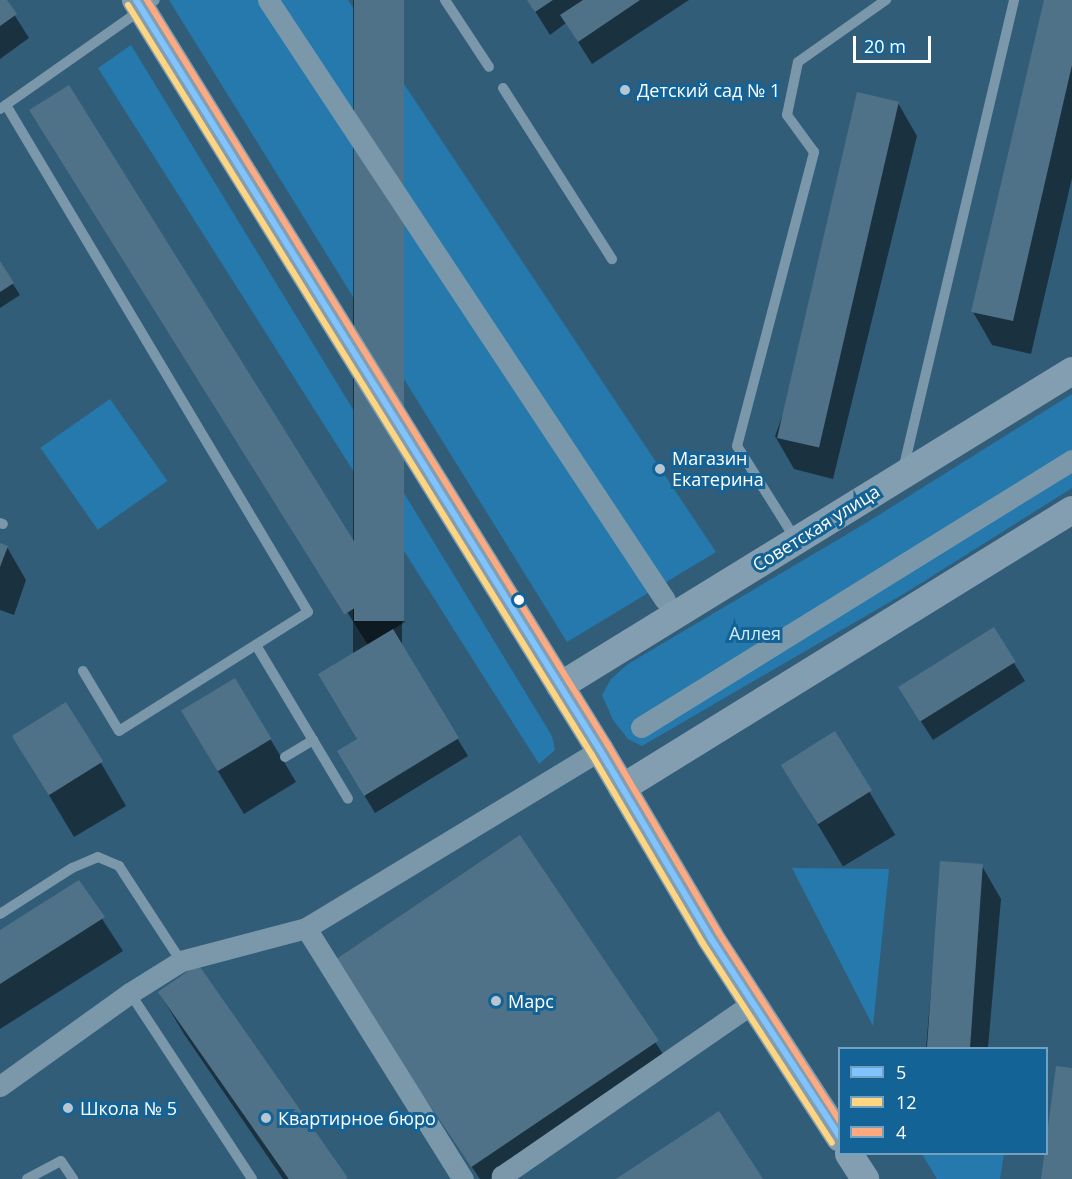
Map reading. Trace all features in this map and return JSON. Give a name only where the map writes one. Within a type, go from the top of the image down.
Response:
[{"type":"main road","points":[[145,3],[600,750],[710,937],[838,1135]]},
{"type":"main road","name":"Советская улица","points":[[560,686],[1072,371]]},
{"type":"main road","points":[[622,788],[1072,510]]},
{"type":"main road","points":[[850,1155],[865,1179]]},
{"type":"street","points":[[268,0],[665,600]]},
{"type":"street","points":[[641,727],[1072,460]]},
{"type":"street","points":[[0,1086],[130,993],[181,961],[306,928],[600,750]]},
{"type":"street","points":[[306,928],[463,1179]]},
{"type":"street","points":[[501,1178],[754,1002]]},
{"type":"lane","points":[[445,0],[489,67]]},
{"type":"lane","points":[[796,540],[737,446],[814,152],[787,116],[798,62],[886,0]]},
{"type":"lane","points":[[902,474],[1014,0]]},
{"type":"lane","points":[[83,671],[119,731],[308,612],[3,107],[145,3]]},
{"type":"lane","points":[[502,88],[612,260]]},
{"type":"lane","points":[[256,645],[348,799]]},
{"type":"lane","points":[[285,757],[313,740]]},
{"type":"lane","points":[[0,914],[72,867],[98,857],[119,866],[181,961]]},
{"type":"lane","points":[[130,993],[252,1179]]},
{"type":"lane","points":[[27,1179],[61,1161],[73,1179]]},
{"type":"green space","points":[[169,0],[348,0],[716,552],[567,642]]},
{"type":"green space","points":[[131,45],[552,736],[555,750],[539,764],[98,68]]},
{"type":"green space","name":"Аллея","points":[[1072,394],[1072,488],[907,592],[642,746],[628,739],[613,720],[602,695],[611,679],[628,664],[866,523]]},
{"type":"green space","points":[[110,399],[167,481],[98,530],[40,448]]},
{"type":"green space","points":[[792,868],[889,869],[873,1026]]},
{"type":"green space","points":[[923,1155],[1004,1155],[1000,1179],[937,1179]]},
{"type":"building","points":[[0,0],[7,0],[17,14],[0,26]]},
{"type":"building","points":[[354,0],[404,0],[404,621],[354,621]]},
{"type":"building","points":[[527,0],[553,0],[535,12]]},
{"type":"building","points":[[583,0],[640,0],[578,42],[560,15]]},
{"type":"building","points":[[1044,0],[1072,0],[1072,65],[1013,321],[971,312]]},
{"type":"building","points":[[69,85],[384,590],[344,614],[29,110]]},
{"type":"building","points":[[857,92],[899,102],[819,448],[777,438]]},
{"type":"building","points":[[0,261],[14,283],[0,292]]},
{"type":"building","points":[[0,543],[8,546],[0,567]]},
{"type":"building","points":[[994,627],[1016,662],[920,722],[898,687]]},
{"type":"building","points":[[393,629],[459,738],[364,796],[337,751],[357,739],[318,674]]},
{"type":"building","points":[[235,678],[272,739],[218,771],[181,710]]},
{"type":"building","points":[[66,702],[103,761],[49,795],[12,736]]},
{"type":"building","points":[[835,731],[872,790],[818,824],[781,765]]},
{"type":"building","name":"Марс","points":[[520,835],[659,1041],[471,1167],[333,961]]},
{"type":"building","points":[[940,861],[983,864],[970,1047],[927,1047]]},
{"type":"building","points":[[79,880],[105,917],[0,984],[0,930]]},
{"type":"building","points":[[198,964],[348,1178],[289,1179],[158,992]]},
{"type":"building","points":[[1056,1066],[1072,1068],[1072,1179],[1041,1179],[1044,1155],[1048,1155],[1048,1126]]},
{"type":"building","points":[[719,1111],[763,1179],[616,1179]]},
{"type":"transit line","name":"5","points":[[136,0],[600,750],[710,937],[838,1134]]},
{"type":"transit line","name":"4","points":[[147,0],[608,745],[718,932],[838,1118]]},
{"type":"transit line","name":"12","points":[[128,5],[592,755],[702,942],[832,1143]]},
{"type":"place","name":"Детский сад № 1","points":[[625,90]]},
{"type":"place","name":"Магазин Екатерина","points":[[660,469]]},
{"type":"place","name":"Марс","points":[[496,1001]]},
{"type":"place","name":"Школа № 5","points":[[68,1108]]},
{"type":"place","name":"Квартирное бюро","points":[[266,1118]]}]
